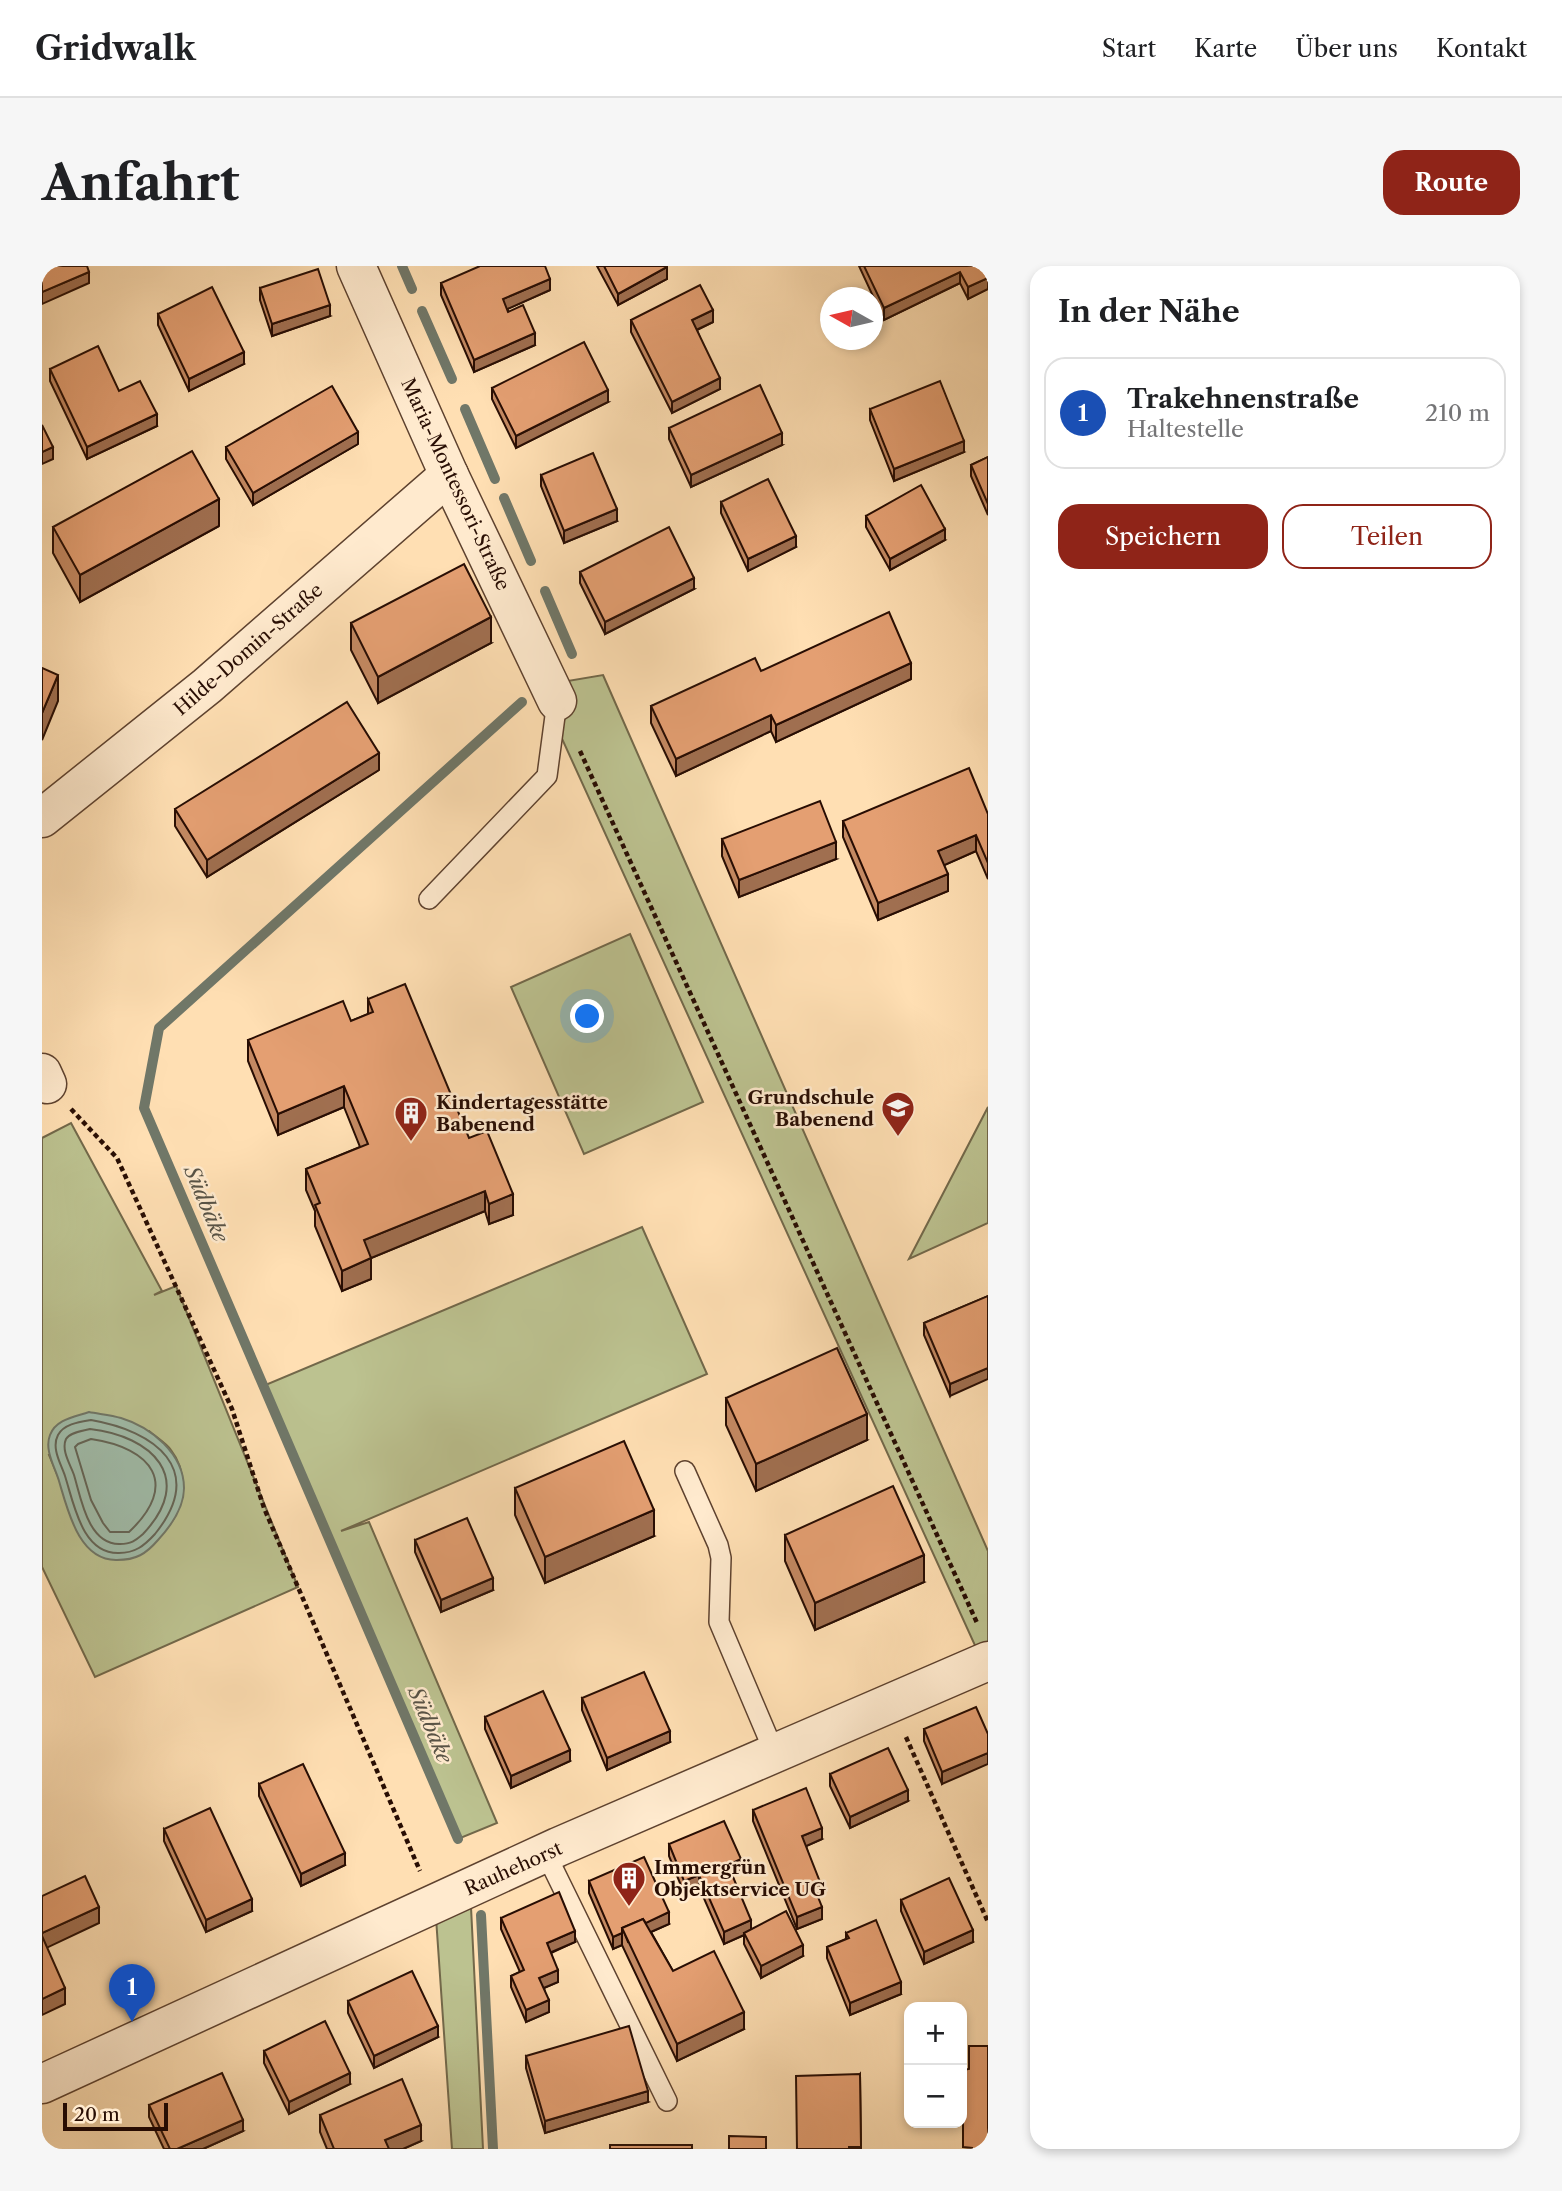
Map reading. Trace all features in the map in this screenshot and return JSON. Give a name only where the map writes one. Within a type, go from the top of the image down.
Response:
[{"type":"street","name":"Maria-Montessori-Straße","points":[[356,266],[449,475],[557,701]]},
{"type":"street","name":"Hilde-Domin-Straße","points":[[42,818],[207,686],[449,475]]},
{"type":"street","name":"Rauhehorst","points":[[42,2084],[435,1903],[892,1702],[986,1649]]},
{"type":"lane","points":[[429,899],[547,776],[557,701]]},
{"type":"lane","points":[[685,1471],[718,1545],[721,1568],[719,1622],[775,1754]]},
{"type":"lane","points":[[546,1854],[667,2101]]},
{"type":"path","points":[[557,701],[986,1649]]},
{"type":"path","points":[[45,1079],[117,1158],[232,1409],[264,1508],[435,1903]]},
{"type":"path","points":[[892,1702],[988,1922]]},
{"type":"green space","points":[[603,675],[988,1551],[988,1661],[983,1663],[538,686]]},
{"type":"green space","points":[[630,934],[703,1102],[584,1154],[511,987]]},
{"type":"green space","points":[[988,1107],[988,1223],[909,1259]]},
{"type":"green space","points":[[71,1123],[162,1291],[154,1295],[176,1286],[298,1587],[95,1677],[42,1567],[42,1138]],"holes":[[[149,1431],[169,1447],[180,1467],[182,1494],[173,1520],[59,1479],[49,1455]]]},
{"type":"green space","points":[[642,1227],[707,1374],[341,1531],[369,1522],[497,1823],[458,1839],[263,1386]]},
{"type":"green space","points":[[470,1887],[483,2149],[452,2149],[435,1903]]},
{"type":"water","points":[[89,1412],[121,1418],[144,1428],[172,1453],[183,1476],[182,1502],[176,1516],[154,1545],[130,1559],[104,1558],[84,1543],[71,1519],[51,1458],[48,1441],[57,1425],[66,1419]]},
{"type":"building","points":[[42,266],[87,266],[89,272],[42,292]]},
{"type":"building","points":[[480,266],[545,266],[550,279],[503,299],[508,312],[523,305],[535,333],[474,360],[441,283]]},
{"type":"building","points":[[604,266],[667,266],[667,267],[618,294]]},
{"type":"building","points":[[864,266],[988,266],[988,278],[968,287],[960,272],[884,308],[883,287],[874,287]]},
{"type":"building","points":[[318,269],[330,305],[272,324],[260,288]]},
{"type":"building","points":[[700,285],[713,310],[692,320],[720,378],[672,402],[631,320]]},
{"type":"building","points":[[212,287],[244,352],[189,379],[158,314]]},
{"type":"building","points":[[584,342],[608,390],[516,436],[492,388]]},
{"type":"building","points":[[98,346],[119,391],[140,381],[157,414],[87,447],[50,369]]},
{"type":"building","points":[[940,381],[964,441],[894,469],[870,409]]},
{"type":"building","points":[[760,385],[782,433],[691,475],[669,428]]},
{"type":"building","points":[[332,386],[358,432],[253,493],[226,447]]},
{"type":"building","points":[[42,425],[53,447],[42,452]]},
{"type":"building","points":[[192,451],[219,499],[80,575],[53,527]]},
{"type":"building","points":[[593,453],[617,509],[564,531],[541,475]]},
{"type":"building","points":[[988,457],[988,504],[971,465]]},
{"type":"building","points":[[768,479],[796,536],[748,559],[721,502]]},
{"type":"building","points":[[921,485],[945,529],[890,559],[866,516]]},
{"type":"building","points":[[669,527],[694,578],[605,622],[580,572]]},
{"type":"building","points":[[464,564],[491,617],[378,677],[351,623]]},
{"type":"building","points":[[889,612],[911,663],[776,725],[771,715],[676,759],[651,706],[755,658],[761,671]]},
{"type":"building","points":[[42,668],[58,675],[42,713]]},
{"type":"building","points":[[347,702],[379,753],[207,860],[175,809]]},
{"type":"building","points":[[969,768],[988,814],[988,863],[976,835],[938,851],[948,874],[878,903],[843,821]]},
{"type":"building","points":[[820,801],[836,842],[739,880],[722,839]]},
{"type":"building","name":"Kindertagesstätte Babenend","points":[[405,984],[469,1138],[487,1131],[513,1194],[489,1204],[485,1191],[364,1240],[371,1258],[342,1271],[315,1205],[320,1203],[306,1169],[368,1144],[344,1086],[278,1114],[248,1040],[343,1001],[351,1021],[373,1012],[368,999]]},
{"type":"building","points":[[988,1296],[988,1368],[950,1384],[924,1323]]},
{"type":"building","points":[[837,1348],[867,1414],[756,1464],[726,1398]]},
{"type":"building","points":[[624,1441],[654,1510],[545,1557],[515,1488]]},
{"type":"building","points":[[893,1486],[924,1555],[815,1603],[785,1535]]},
{"type":"building","points":[[467,1518],[493,1578],[441,1600],[415,1540]]},
{"type":"building","points":[[644,1672],[670,1731],[607,1758],[582,1698]]},
{"type":"building","points":[[543,1691],[570,1750],[511,1776],[485,1717]]},
{"type":"building","points":[[976,1707],[988,1734],[988,1753],[942,1772],[924,1729]]},
{"type":"building","points":[[888,1748],[908,1790],[850,1817],[830,1774]]},
{"type":"building","points":[[303,1764],[345,1853],[301,1874],[259,1784]]},
{"type":"building","points":[[806,1788],[822,1828],[802,1836],[820,1882],[814,1887],[822,1907],[797,1917],[753,1810]]},
{"type":"building","points":[[210,1808],[252,1899],[206,1920],[164,1829]]},
{"type":"building","points":[[724,1821],[741,1859],[728,1865],[751,1920],[724,1932],[699,1875],[684,1881],[669,1844]]},
{"type":"building","name":"Immergrün Objektservice UG","points":[[644,1857],[669,1912],[646,1923],[643,1919],[622,1928],[622,1933],[613,1937],[589,1881]]},
{"type":"building","points":[[85,1876],[99,1907],[42,1933],[42,1896]]},
{"type":"building","points":[[949,1878],[973,1930],[924,1952],[901,1900]]},
{"type":"building","points":[[559,1892],[575,1931],[547,1943],[558,1970],[539,1978],[549,2000],[526,2010],[511,1976],[524,1970],[501,1918]]},
{"type":"building","points":[[786,1911],[803,1945],[761,1966],[744,1933]]},
{"type":"building","points":[[643,1919],[673,1971],[714,1951],[744,2012],[677,2044],[622,1928]]},
{"type":"building","points":[[876,1920],[901,1982],[850,2003],[827,1947],[849,1938],[846,1933]]},
{"type":"building","points":[[42,1936],[65,1988],[42,1999]]},
{"type":"building","points":[[412,1971],[438,2026],[374,2056],[348,2001]]},
{"type":"building","points":[[325,2021],[350,2073],[289,2102],[264,2051]]},
{"type":"building","points":[[629,2026],[648,2091],[545,2121],[526,2056]]},
{"type":"building","points":[[969,2046],[988,2046],[988,2149],[963,2147],[963,2128],[967,2128]]},
{"type":"building","points":[[222,2073],[243,2120],[177,2149],[170,2149],[149,2105]]},
{"type":"building","points":[[860,2074],[861,2147],[797,2149],[796,2076]]},
{"type":"building","points":[[402,2079],[421,2125],[385,2140],[389,2149],[334,2149],[320,2115]]},
{"type":"building","points":[[729,2136],[766,2137],[766,2149],[729,2149]]},
{"type":"building","points":[[610,2145],[692,2145],[692,2149],[610,2149]]},
{"type":"waterway","name":"Südbäke","points":[[402,266],[412,289]]},
{"type":"waterway","name":"Südbäke","points":[[422,311],[452,379]]},
{"type":"waterway","name":"Südbäke","points":[[465,409],[495,479]]},
{"type":"waterway","name":"Südbäke","points":[[504,498],[531,561]]},
{"type":"waterway","name":"Südbäke","points":[[545,591],[572,654]]},
{"type":"waterway","name":"Südbäke","points":[[458,1839],[144,1108],[159,1028],[522,702]]},
{"type":"waterway","name":"Südbäke","points":[[481,1915],[493,2149]]},
{"type":"place","name":"Grundschule Babenend","points":[[898,1138]]},
{"type":"place","name":"Kindertagesstätte Babenend","points":[[411,1143]]},
{"type":"place","name":"Immergrün Objektservice UG","points":[[629,1908]]},
{"type":"place","name":"Trakehnenstraße","points":[[132,2022]]}]
